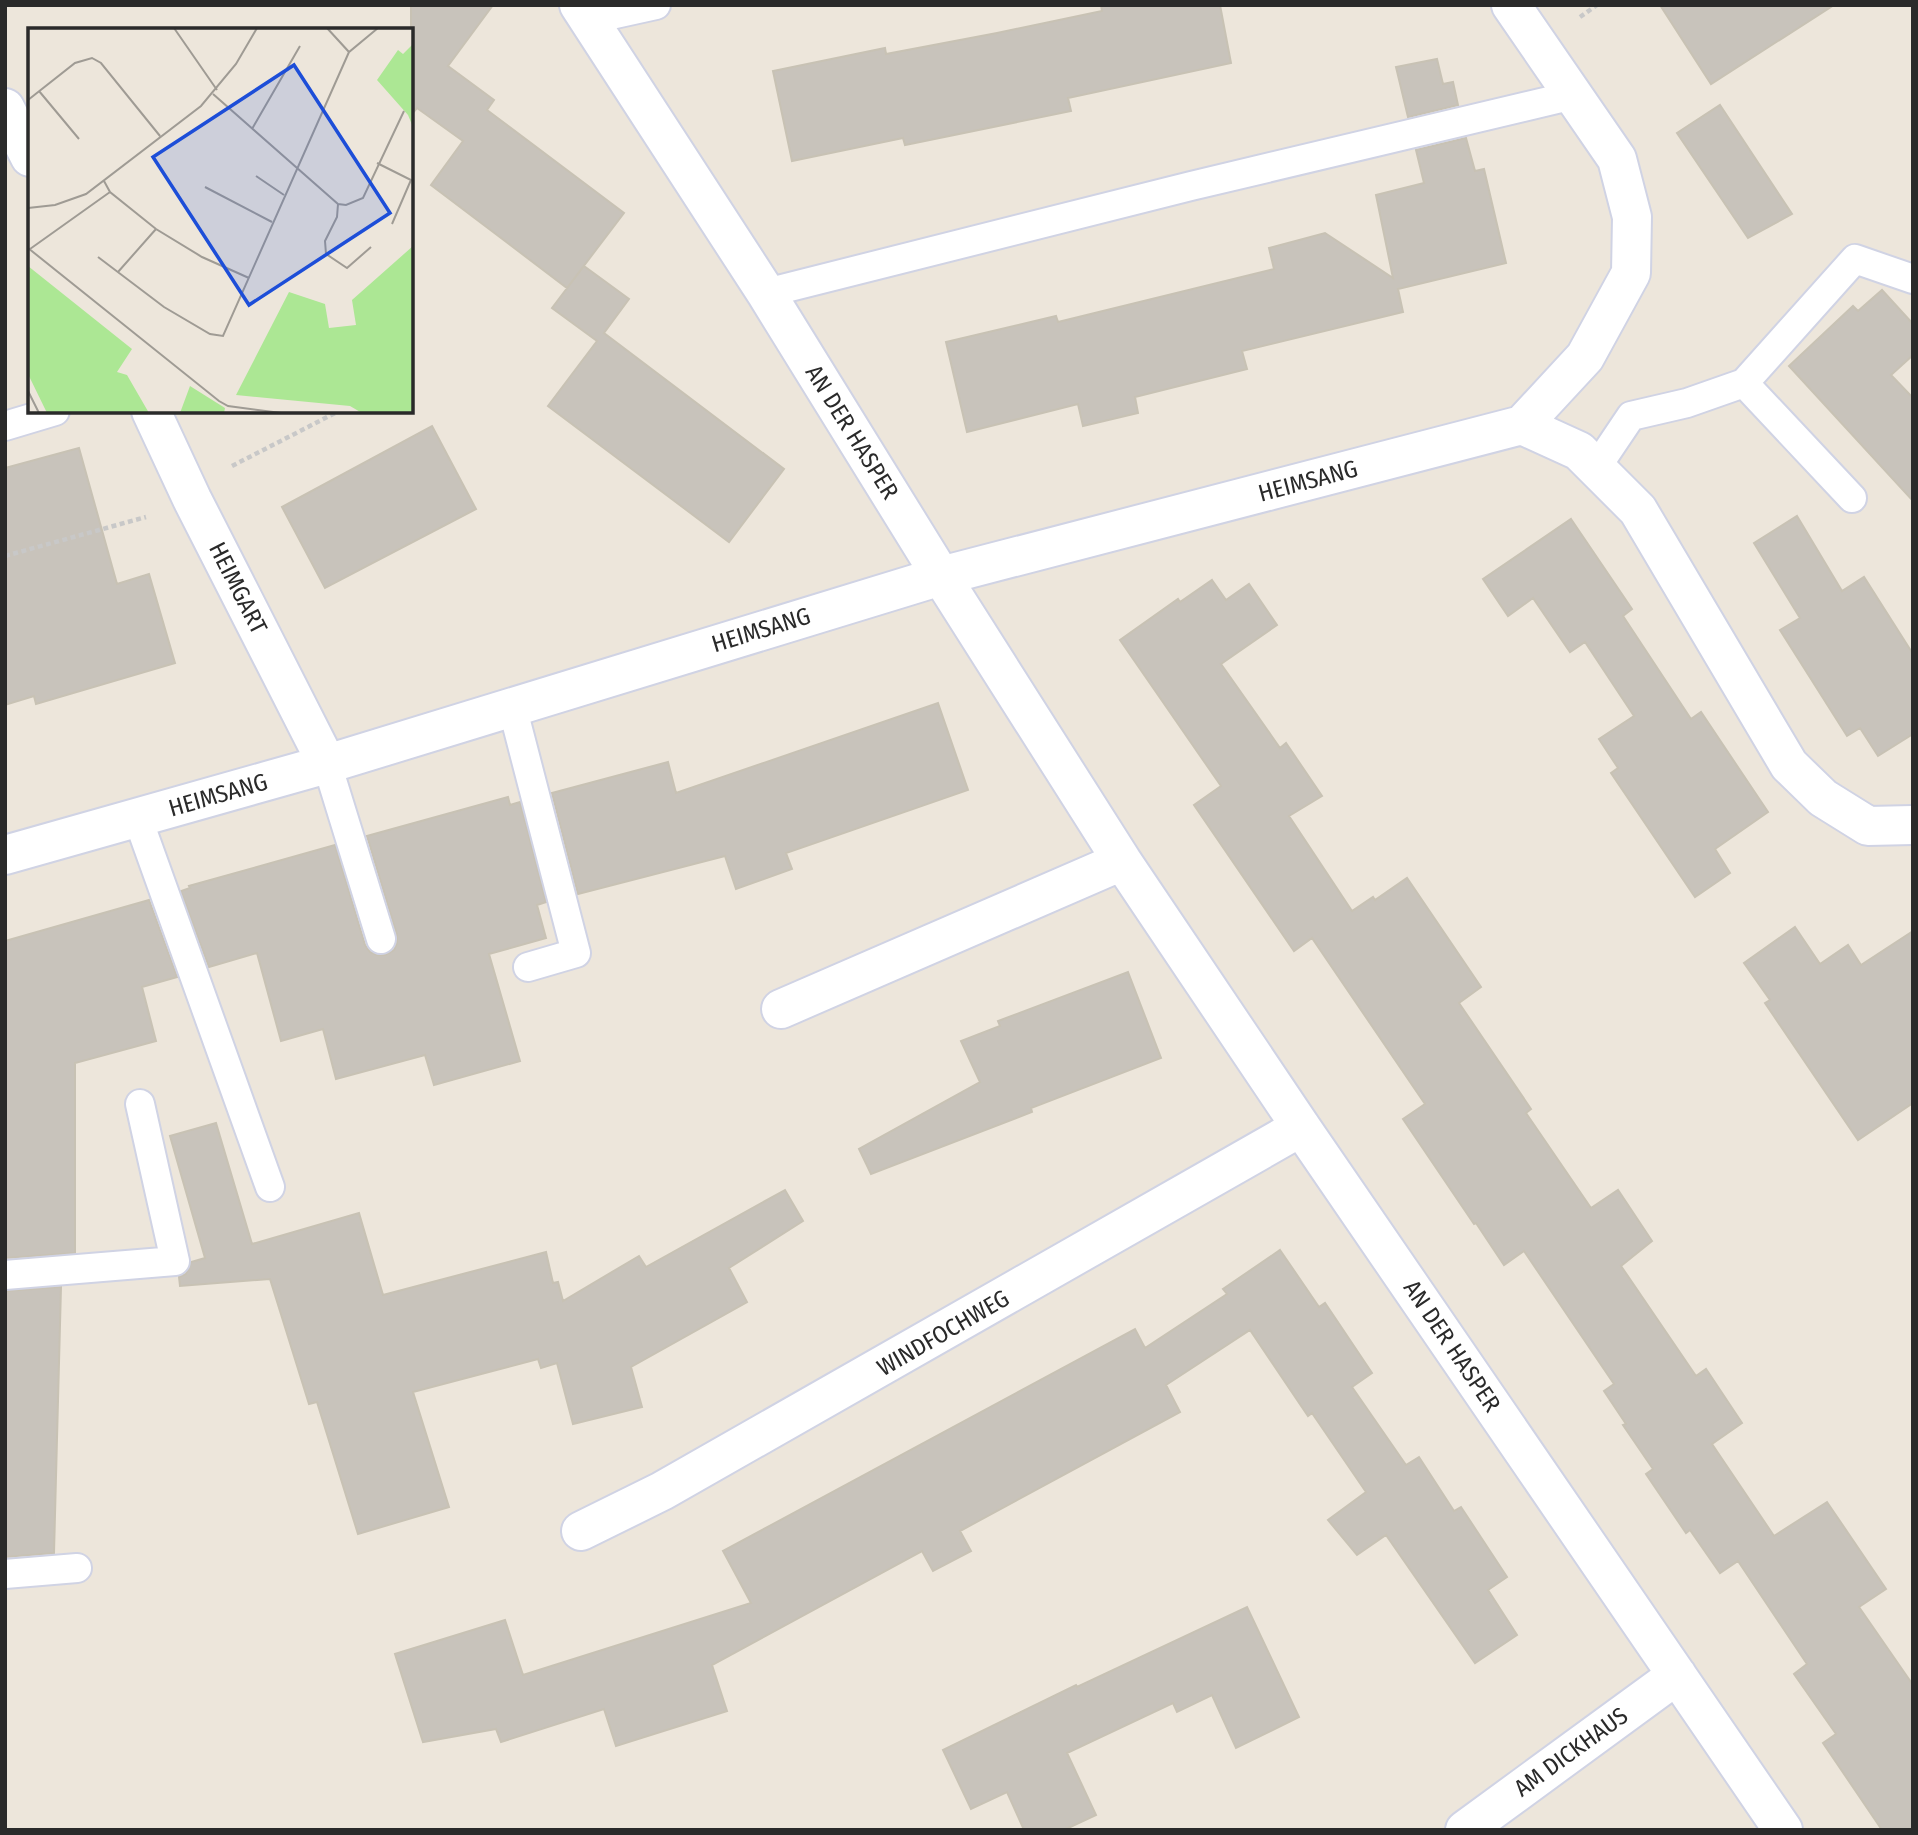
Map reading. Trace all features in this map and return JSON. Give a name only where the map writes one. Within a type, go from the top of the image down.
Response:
[{"type":"street","points":[[1511,5],[1617,159],[1632,217],[1631,273],[1585,357],[1522,425],[1579,451],[1638,510],[1789,765],[1823,798],[1868,826],[1913,825]]},
{"type":"street","name":"AN DER HASPER","points":[[584,12],[766,293],[1122,861],[1301,1128],[1783,1830]]},
{"type":"street","points":[[5,108],[28,154]]},
{"type":"street","name":"HEIMGART","points":[[151,413],[327,764]]},
{"type":"street","name":"HEIMSANG","points":[[5,855],[327,764],[941,576],[1522,425]]},
{"type":"street","points":[[781,1009],[1122,861]]},
{"type":"street","name":"WINDFOCHWEG","points":[[580,1531],[662,1491],[1301,1128]]},
{"type":"street","name":"AM DICKHAUS","points":[[1465,1830],[1677,1675]]},
{"type":"lane","points":[[584,12],[656,5]]},
{"type":"lane","points":[[766,293],[1191,186],[1574,95]]},
{"type":"lane","points":[[1596,468],[1631,416],[1687,403],[1744,383],[1855,259],[1913,279]]},
{"type":"lane","points":[[1744,383],[1852,498]]},
{"type":"lane","points":[[5,426],[48,413]]},
{"type":"lane","points":[[512,706],[576,953],[528,967]]},
{"type":"lane","points":[[327,764],[381,939]]},
{"type":"lane","points":[[138,818],[270,1187]]},
{"type":"lane","points":[[5,1275],[174,1261],[140,1104]]},
{"type":"lane","points":[[5,1574],[77,1568]]},
{"type":"path","points":[[5,556],[138,520],[335,413]]},
{"type":"building","points":[[411,5],[493,5],[448,66],[494,100],[487,110],[624,213],[567,288],[431,185],[463,141],[417,108],[413,113]]},
{"type":"building","points":[[1101,5],[1220,5],[1231,63],[1068,98],[1071,111],[905,145],[903,138],[792,161],[773,71],[885,48],[886,54],[997,33],[1102,11]]},
{"type":"building","points":[[1660,5],[1834,5],[1711,84]]},
{"type":"building","points":[[1437,59],[1443,84],[1453,82],[1458,105],[1408,117],[1396,67]]},
{"type":"building","points":[[1720,105],[1792,214],[1748,238],[1677,133]]},
{"type":"building","points":[[1466,138],[1475,171],[1484,169],[1506,263],[1398,289],[1403,312],[1242,351],[1247,369],[1135,397],[1138,413],[1083,426],[1078,404],[967,432],[946,342],[1056,316],[1058,322],[1274,269],[1269,248],[1325,233],[1393,278],[1376,195],[1424,183],[1416,150]]},
{"type":"building","points":[[584,266],[629,299],[604,333],[784,469],[729,542],[548,406],[597,341],[552,308]]},
{"type":"building","points":[[1882,290],[1913,324],[1913,355],[1891,375],[1913,398],[1913,501],[1789,366],[1853,306],[1858,311]]},
{"type":"building","points":[[432,426],[476,509],[325,588],[282,507]]},
{"type":"building","points":[[79,448],[117,584],[149,574],[175,663],[36,704],[34,696],[5,705],[5,468]]},
{"type":"building","points":[[1797,516],[1842,591],[1864,577],[1913,654],[1913,734],[1878,756],[1860,728],[1847,736],[1780,630],[1800,618],[1754,543]]},
{"type":"building","points":[[1571,519],[1632,609],[1623,616],[1691,719],[1701,712],[1768,812],[1715,849],[1730,873],[1695,897],[1611,773],[1618,768],[1599,739],[1634,716],[1585,642],[1570,652],[1533,598],[1508,616],[1483,579]]},
{"type":"building","points":[[1212,580],[1226,600],[1249,584],[1277,625],[1221,664],[1280,748],[1286,743],[1322,796],[1289,816],[1352,911],[1373,897],[1375,900],[1407,878],[1481,987],[1459,1003],[1531,1109],[1526,1113],[1591,1208],[1618,1190],[1652,1241],[1621,1266],[1696,1376],[1706,1369],[1742,1423],[1712,1444],[1774,1536],[1827,1502],[1886,1589],[1859,1607],[1913,1685],[1913,1830],[1882,1830],[1823,1743],[1836,1734],[1794,1674],[1807,1664],[1738,1561],[1720,1573],[1690,1530],[1686,1533],[1646,1474],[1653,1469],[1604,1391],[1614,1384],[1524,1251],[1504,1265],[1403,1119],[1425,1104],[1312,938],[1294,951],[1194,805],[1221,786],[1120,640],[1178,599],[1180,602]]},
{"type":"building","points":[[938,703],[968,790],[786,853],[792,869],[736,889],[725,856],[578,894],[552,793],[668,762],[676,793]]},
{"type":"building","points":[[508,797],[510,805],[520,802],[546,902],[537,905],[546,938],[489,954],[520,1061],[434,1085],[425,1055],[336,1079],[323,1029],[281,1041],[257,953],[209,967],[181,891],[190,888],[189,886],[335,845],[365,945],[370,952],[385,955],[394,950],[397,935],[367,836]]},
{"type":"building","points":[[149,900],[177,977],[142,987],[156,1041],[75,1063],[75,1253],[5,1258],[5,941]]},
{"type":"building","points":[[1795,927],[1820,964],[1848,945],[1861,965],[1913,931],[1913,1103],[1858,1140],[1765,1003],[1770,1000],[1744,963]]},
{"type":"building","points":[[1128,972],[1161,1058],[1031,1108],[1032,1112],[871,1174],[859,1149],[980,1082],[961,1041],[1000,1026],[998,1021]]},
{"type":"building","points":[[216,1123],[252,1244],[359,1213],[383,1295],[546,1252],[553,1283],[558,1282],[563,1301],[639,1256],[646,1267],[785,1190],[803,1221],[729,1268],[747,1302],[631,1367],[642,1407],[573,1424],[557,1363],[541,1368],[538,1359],[413,1392],[449,1507],[358,1534],[317,1402],[309,1404],[270,1279],[180,1286],[179,1277],[186,1274],[191,1262],[205,1258],[170,1136]]},
{"type":"building","points":[[1280,1250],[1319,1307],[1325,1303],[1372,1373],[1352,1387],[1406,1465],[1419,1457],[1454,1511],[1461,1507],[1507,1577],[1488,1590],[1517,1635],[1475,1663],[1386,1535],[1357,1555],[1328,1520],[1366,1492],[1312,1413],[1308,1416],[1250,1330],[1166,1385],[1180,1412],[960,1531],[971,1551],[933,1571],[922,1551],[712,1665],[727,1711],[616,1746],[604,1709],[501,1742],[496,1729],[423,1742],[395,1654],[505,1620],[523,1675],[751,1603],[723,1551],[1135,1329],[1145,1348],[1227,1294],[1223,1289]]},
{"type":"building","points":[[61,1287],[54,1553],[5,1557],[5,1291]]},
{"type":"building","points":[[1247,1607],[1299,1717],[1236,1748],[1212,1695],[1177,1712],[1173,1703],[1067,1753],[1096,1815],[1064,1830],[1024,1830],[1007,1792],[971,1809],[943,1750],[1076,1685],[1077,1687]]}]
